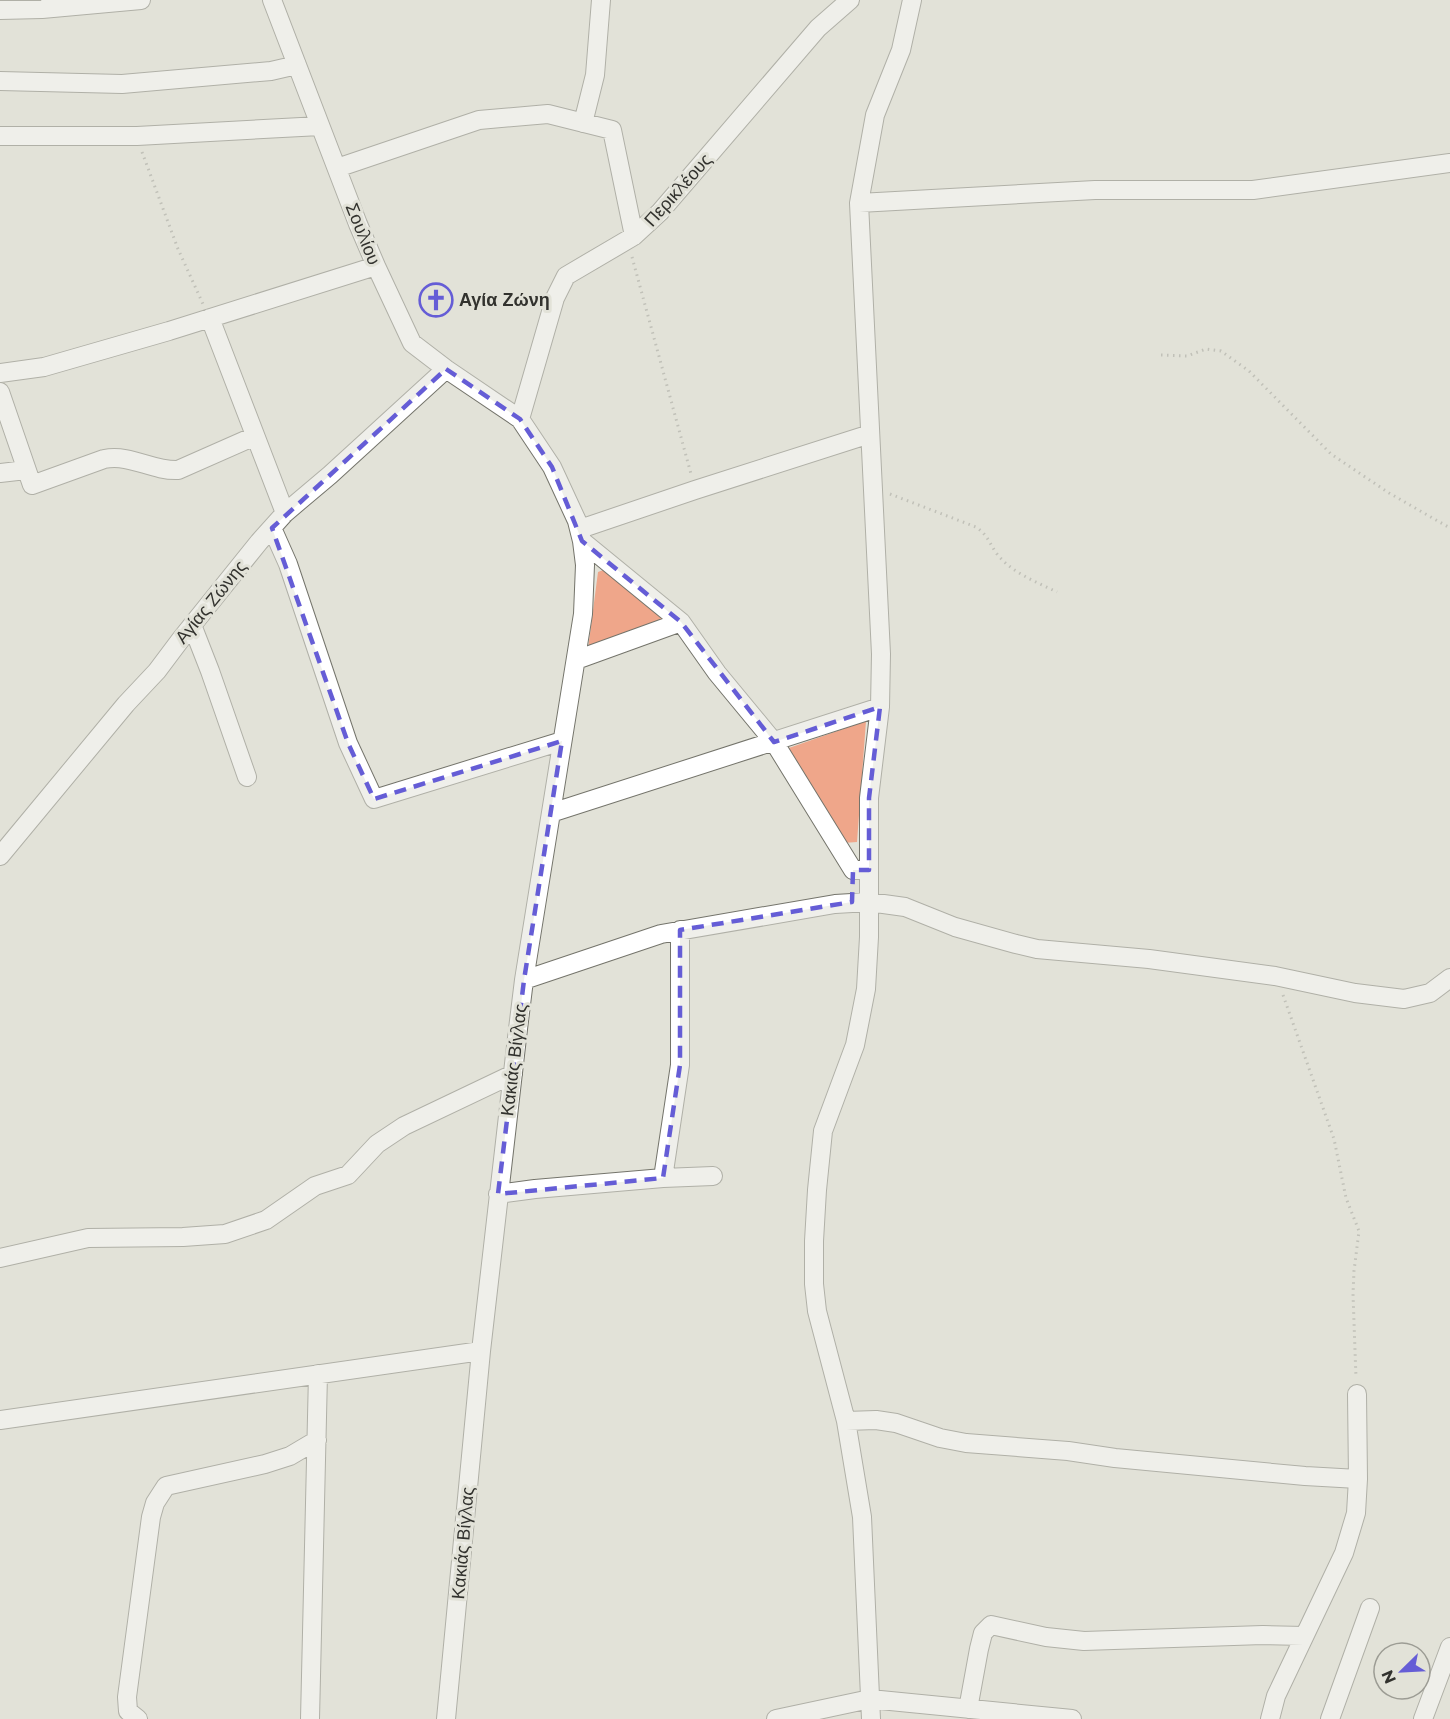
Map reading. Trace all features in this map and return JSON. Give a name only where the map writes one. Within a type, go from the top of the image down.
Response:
[{"type":"street","points":[[0,10],[42,9],[141,0]]},
{"type":"street","name":"Σουλίου","points":[[272,0],[376,266],[412,343],[446,369],[520,418]]},
{"type":"street","points":[[583,123],[595,75],[601,0]]},
{"type":"street","name":"Περικλέους","points":[[520,418],[555,298],[566,276],[631,238],[660,212],[818,28],[850,0]]},
{"type":"street","points":[[871,1719],[862,1517],[846,1421],[818,1311],[814,1284],[814,1241],[823,1131],[855,1045],[866,988],[861,870],[880,707],[881,654],[859,203],[875,115],[900,50],[912,0]]},
{"type":"street","points":[[0,81],[122,84],[271,71],[297,65]]},
{"type":"street","points":[[337,168],[479,120],[548,114],[612,130],[631,238]]},
{"type":"street","points":[[0,136],[137,136],[320,126]]},
{"type":"street","points":[[859,203],[1095,190],[1253,190],[1450,163]]},
{"type":"street","points":[[0,373],[44,367],[376,266]]},
{"type":"street","points":[[210,318],[285,513]]},
{"type":"street","name":"Αγίας Ζώνης","points":[[0,856],[126,704],[157,671],[285,513],[446,369]]},
{"type":"street","points":[[0,392],[32,485],[113,457],[125,458],[166,470],[178,470],[255,436]]},
{"type":"street","name":"Κακιάς Βίγλας","points":[[446,1719],[481,1351],[524,980],[585,591],[585,565],[581,535],[552,467],[520,418]]},
{"type":"street","points":[[861,870],[774,742],[717,673],[681,621],[581,535],[695,490],[870,434]]},
{"type":"street","points":[[0,473],[26,470]]},
{"type":"street","points":[[272,528],[288,564],[348,743],[374,799],[562,741]]},
{"type":"street","points":[[576,660],[681,621]]},
{"type":"street","points":[[192,625],[247,777]]},
{"type":"street","points":[[551,813],[880,707]]},
{"type":"street","points":[[524,980],[645,939],[680,930],[861,902],[905,907],[956,927],[1037,948],[1149,958],[1275,976],[1355,993],[1404,999],[1430,993],[1450,978]]},
{"type":"street","points":[[663,1178],[680,1065],[680,930]]},
{"type":"street","points":[[0,1258],[88,1239],[225,1234],[266,1220],[315,1186],[348,1175],[377,1144],[404,1126],[513,1074]]},
{"type":"street","points":[[498,1194],[663,1178],[713,1176]]},
{"type":"street","points":[[0,1420],[481,1351]]},
{"type":"street","points":[[310,1719],[318,1374]]},
{"type":"street","points":[[1270,1719],[1276,1696],[1344,1553],[1356,1513],[1357,1394]]},
{"type":"street","points":[[846,1421],[876,1420],[896,1423],[940,1438],[966,1443],[1068,1451],[1115,1458],[1305,1476],[1358,1479]]},
{"type":"street","points":[[138,1719],[128,1711],[127,1697],[151,1517],[155,1503],[166,1486],[265,1464],[290,1456],[316,1440]]},
{"type":"street","points":[[1330,1719],[1370,1608]]},
{"type":"street","points":[[968,1709],[983,1634],[991,1625],[1046,1637],[1084,1641],[1263,1635],[1305,1636]]},
{"type":"street","points":[[1423,1719],[1450,1647]]},
{"type":"street","points":[[776,1719],[870,1699],[1072,1719]]},
{"type":"path","points":[[137,136],[178,249],[210,318]]},
{"type":"path","points":[[631,238],[695,490]]},
{"type":"path","points":[[1161,355],[1187,356],[1206,349],[1221,351],[1249,371],[1331,454],[1389,493],[1450,528]]},
{"type":"path","points":[[873,492],[898,496],[976,527],[984,533],[997,554],[1006,563],[1057,592]]},
{"type":"path","points":[[1275,976],[1334,1139],[1346,1198],[1359,1231],[1353,1294],[1357,1394]]},
{"type":"highlighted area","points":[[446,369],[520,419],[552,467],[582,541],[681,622],[774,742],[880,707],[869,798],[869,870],[853,870],[852,902],[680,930],[680,1065],[663,1178],[498,1194],[524,980],[562,741],[374,799],[348,743],[272,528]]},
{"type":"shaded area","points":[[606,569],[666,621],[588,649],[598,572]]},
{"type":"shaded area","points":[[866,721],[857,842],[843,843],[786,749]]},
{"type":"place","name":"Αγία Ζώνη","points":[[436,300]]}]
